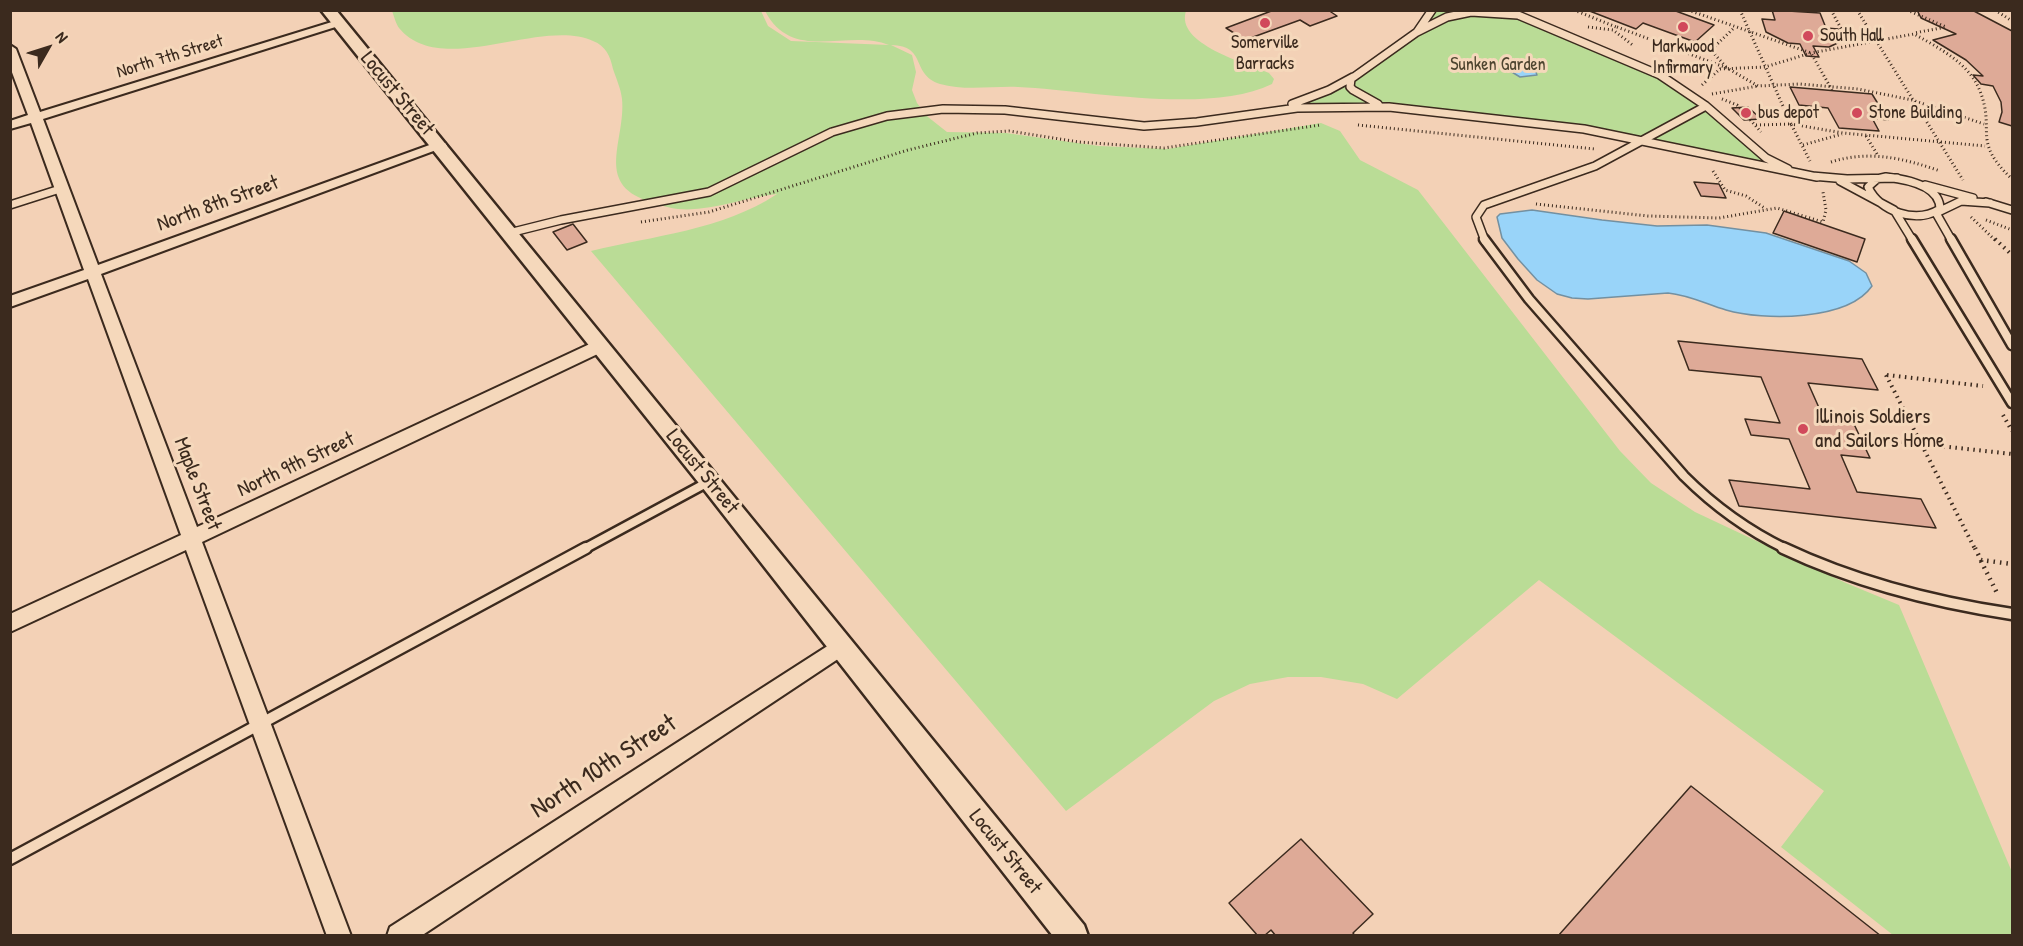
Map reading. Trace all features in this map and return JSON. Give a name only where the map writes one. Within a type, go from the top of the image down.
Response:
[{"type":"street","name":"North 7th Street","points":[[10,125],[334,17]]},
{"type":"street","name":"Locust Street","points":[[334,17],[710,481],[840,647],[1073,936]]},
{"type":"street","name":"Maple Street","points":[[11,54],[63,188],[339,936]]},
{"type":"street","name":"North 8th Street","points":[[10,302],[440,146]]},
{"type":"street","name":"North 9th Street","points":[[10,624],[600,346]]},
{"type":"street","name":"North 10th Street","points":[[399,936],[840,647]]},
{"type":"lane","points":[[1417,32],[1432,10]]},
{"type":"lane","points":[[1508,10],[1651,71],[1706,106],[1766,158],[1786,168],[1818,177]]},
{"type":"lane","points":[[509,232],[709,192],[732,183],[832,132],[886,116],[943,109],[978,109],[1144,126],[1197,122],[1254,112],[1314,97],[1353,76],[1417,32],[1447,17],[1471,12],[1518,15]]},
{"type":"lane","points":[[1353,76],[1350,84],[1353,90],[1366,99],[1389,107]]},
{"type":"lane","points":[[1254,112],[1327,106],[1389,107],[1584,129],[1818,177],[1908,180],[2013,210]]},
{"type":"lane","points":[[1706,106],[1576,174],[1494,199],[1479,212],[1476,222],[1479,231],[1531,301],[1679,471],[1711,501],[1746,526],[1825,568],[1871,585],[1939,604],[2010,614]]},
{"type":"lane","points":[[1830,178],[1851,185],[1893,210],[2013,403]]},
{"type":"lane","points":[[1897,178],[1877,178],[1868,187],[1874,199],[1893,210],[1918,216],[1936,213],[1961,201],[1990,203]]},
{"type":"lane","points":[[1908,180],[1936,197],[1940,203],[1936,213]]},
{"type":"lane","points":[[10,205],[63,188]]},
{"type":"lane","points":[[1936,213],[2013,345]]},
{"type":"lane","points":[[10,859],[710,481]]},
{"type":"path","points":[[1574,10],[1727,68],[1758,86]]},
{"type":"path","points":[[1688,10],[1811,53],[1832,90]]},
{"type":"path","points":[[1531,204],[1618,214],[1696,218],[1733,217],[1766,209],[1784,209],[1823,222],[1826,207],[1818,177],[1791,124],[1740,10]]},
{"type":"path","points":[[1831,10],[1850,45]]},
{"type":"path","points":[[1857,10],[1963,180]]},
{"type":"path","points":[[1701,86],[1710,81],[1714,73],[1727,68],[1765,67],[1811,53],[1946,27],[1907,10]]},
{"type":"path","points":[[1997,11],[2013,21]]},
{"type":"path","points":[[1613,30],[1617,27]]},
{"type":"path","points":[[1727,68],[1711,50],[1735,27]]},
{"type":"path","points":[[1914,33],[1958,63],[1973,80],[1982,97],[1986,146],[1996,164],[2013,178]]},
{"type":"path","points":[[1712,94],[1773,84],[1829,86],[1912,100],[1984,124]]},
{"type":"path","points":[[638,223],[709,212],[908,150],[977,133],[1009,131],[1079,142],[1164,148],[1328,124]]},
{"type":"path","points":[[1351,124],[1561,144],[1619,153]]},
{"type":"path","points":[[1756,125],[1791,124],[1866,136],[1986,146]]},
{"type":"path","points":[[1803,145],[1843,133]]},
{"type":"path","points":[[1866,136],[1877,155]]},
{"type":"path","points":[[1824,163],[1854,155],[1877,155],[1909,161],[1946,174]]},
{"type":"path","points":[[1802,160],[1817,163]]},
{"type":"path","points":[[1705,165],[1713,171],[1725,190],[1746,196],[1766,209]]},
{"type":"path","points":[[1713,171],[1717,168]]},
{"type":"path","points":[[1953,177],[1972,184]]},
{"type":"path","points":[[1812,189],[1832,192]]},
{"type":"path","points":[[2013,230],[1965,211],[2013,255]]},
{"type":"path","points":[[1979,376],[1985,386],[1886,375],[2010,614]]},
{"type":"path","points":[[2002,413],[2013,431]]},
{"type":"path","points":[[1860,437],[2013,454]]},
{"type":"path","points":[[1981,560],[2013,564]]},
{"type":"green space","points":[[392,11],[761,11],[768,26],[791,41],[889,45],[856,40],[805,41],[790,36],[777,27],[765,11],[1186,11],[1185,23],[1191,33],[1201,42],[1230,58],[1269,73],[1274,79],[1272,84],[1246,93],[1215,98],[1182,99],[1018,87],[949,86],[940,84],[925,74],[910,50],[891,45],[912,55],[916,72],[912,90],[917,103],[928,117],[947,132],[1006,133],[1099,146],[1167,149],[1321,123],[1340,131],[1360,160],[1418,190],[1620,451],[1651,483],[1695,512],[1846,583],[1899,605],[2012,872],[2012,935],[1893,935],[1781,847],[1824,791],[1539,580],[1397,699],[1363,684],[1321,677],[1288,677],[1250,684],[1214,701],[1066,811],[591,251],[711,224],[756,206],[777,194],[690,209],[670,208],[648,201],[632,193],[622,183],[617,172],[616,159],[622,99],[607,52],[601,46],[593,41],[571,36],[547,36],[492,45],[440,48],[417,42],[399,28]]},
{"type":"green space","name":"Sunken Garden","points":[[1432,11],[1508,11],[1677,85],[1759,153],[1786,168],[1625,136],[1389,107],[1254,112],[1290,105],[1329,90],[1417,32]]},
{"type":"water","points":[[1520,62],[1534,67],[1537,75],[1520,77],[1507,69],[1511,63]]},
{"type":"water","points":[[1532,210],[1657,226],[1707,225],[1766,233],[1849,261],[1866,273],[1872,286],[1860,298],[1844,306],[1825,312],[1782,316],[1742,314],[1668,293],[1588,299],[1572,298],[1557,294],[1537,280],[1502,238],[1497,217],[1500,214]]},
{"type":"building","name":"Somerville Barracks","points":[[1274,10],[1328,10],[1337,16],[1310,26],[1300,20],[1245,40],[1226,28]]},
{"type":"building","name":"Markwood Infirmary","points":[[1587,10],[1673,10],[1714,25],[1695,42],[1643,23],[1636,29]]},
{"type":"building","name":"South Hall","points":[[1772,10],[1820,13],[1826,28],[1838,29],[1844,40],[1829,47],[1813,46],[1819,57],[1806,56],[1800,44],[1788,43],[1766,32],[1762,19],[1775,20]]},
{"type":"building","points":[[1917,10],[1972,10],[2012,31],[2012,126],[1999,122],[2002,112],[2001,102],[1993,86],[1981,84],[1973,75],[1983,76],[1966,60],[1933,40],[1956,34],[1921,18]]},
{"type":"building","name":"Stone Building","points":[[1790,87],[1872,94],[1888,120],[1872,118],[1879,131],[1839,128],[1828,108],[1799,105]]},
{"type":"building","name":"bus depot","points":[[1748,107],[1761,119],[1744,120],[1732,108]]},
{"type":"building","points":[[1694,182],[1719,184],[1726,198],[1701,196]]},
{"type":"building","points":[[1784,211],[1865,239],[1857,262],[1773,233]]},
{"type":"building","points":[[573,224],[587,242],[567,250],[553,232]]},
{"type":"building","name":"Illinois Soldiers and Sailors Home","points":[[1678,341],[1862,359],[1878,390],[1808,383],[1824,419],[1853,422],[1870,458],[1841,455],[1857,492],[1921,499],[1936,528],[1739,506],[1729,480],[1810,489],[1789,439],[1751,435],[1745,419],[1780,423],[1761,377],[1689,370]]},
{"type":"building","points":[[1691,786],[1881,936],[1558,936]]},
{"type":"building","points":[[1301,839],[1373,914],[1353,933],[1355,936],[1276,936],[1271,930],[1264,936],[1258,936],[1229,903]]},
{"type":"place","name":"Somerville Barracks","points":[[1265,23]]},
{"type":"place","name":"Markwood Infirmary","points":[[1683,27]]},
{"type":"place","name":"South Hall","points":[[1808,36]]},
{"type":"place","name":"bus depot","points":[[1746,113]]},
{"type":"place","name":"Stone Building","points":[[1857,113]]},
{"type":"place","name":"Illinois Soldiers and Sailors Home","points":[[1803,429]]}]
